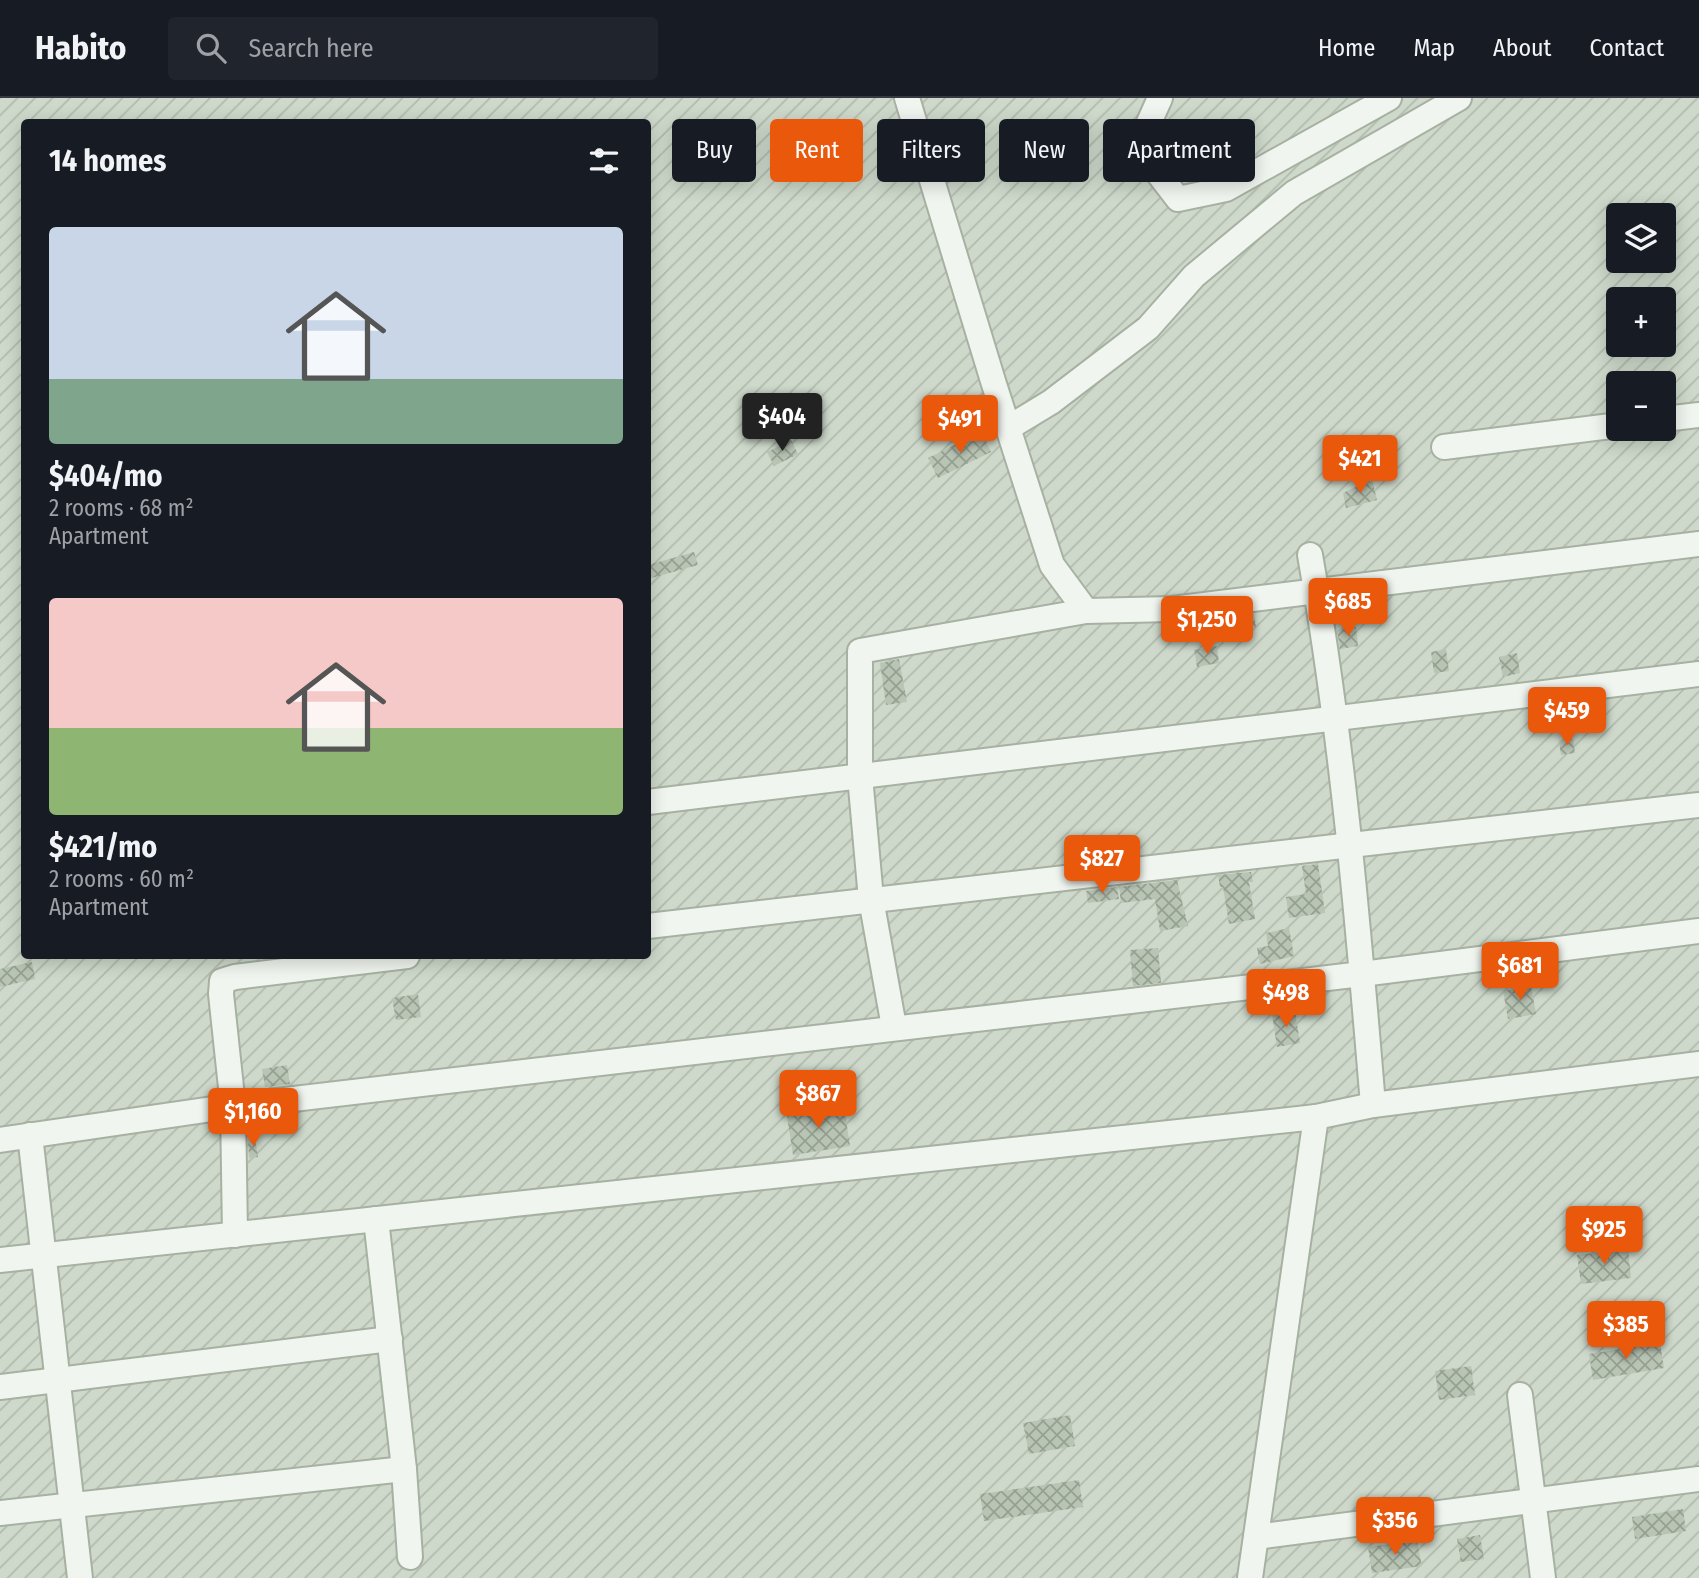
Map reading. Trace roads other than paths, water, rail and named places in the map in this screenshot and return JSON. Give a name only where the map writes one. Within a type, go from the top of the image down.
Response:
[{"type":"street","points":[[907,98],[1052,565],[1086,611]]},
{"type":"street","points":[[1160,98],[1138,147],[1178,199],[1226,189],[1389,98]]},
{"type":"street","points":[[1008,428],[1051,402],[1148,328],[1194,276],[1294,193],[1460,98]]},
{"type":"street","points":[[1676,418],[1699,415]]},
{"type":"street","points":[[1444,447],[1606,427]]},
{"type":"street","points":[[894,1027],[871,899],[860,776],[860,651],[1086,611],[1172,609],[1699,544]]},
{"type":"street","points":[[1310,555],[1349,844],[1373,1105]]},
{"type":"street","points":[[651,802],[1699,674]]},
{"type":"street","points":[[651,926],[1699,805]]},
{"type":"street","points":[[0,1140],[233,1106],[1362,974],[1699,931]]},
{"type":"street","points":[[235,1235],[233,1106],[221,994],[222,981],[234,976],[381,959]]},
{"type":"street","points":[[0,1260],[1316,1117],[1373,1105],[1699,1064]]},
{"type":"street","points":[[1250,1578],[1316,1117]]},
{"type":"street","points":[[30,1135],[80,1578]]},
{"type":"street","points":[[376,1219],[404,1469],[410,1557]]},
{"type":"street","points":[[0,1387],[390,1339]]},
{"type":"street","points":[[1520,1395],[1543,1578]]},
{"type":"street","points":[[0,1513],[404,1469]]},
{"type":"street","points":[[1256,1536],[1699,1479]]}]
